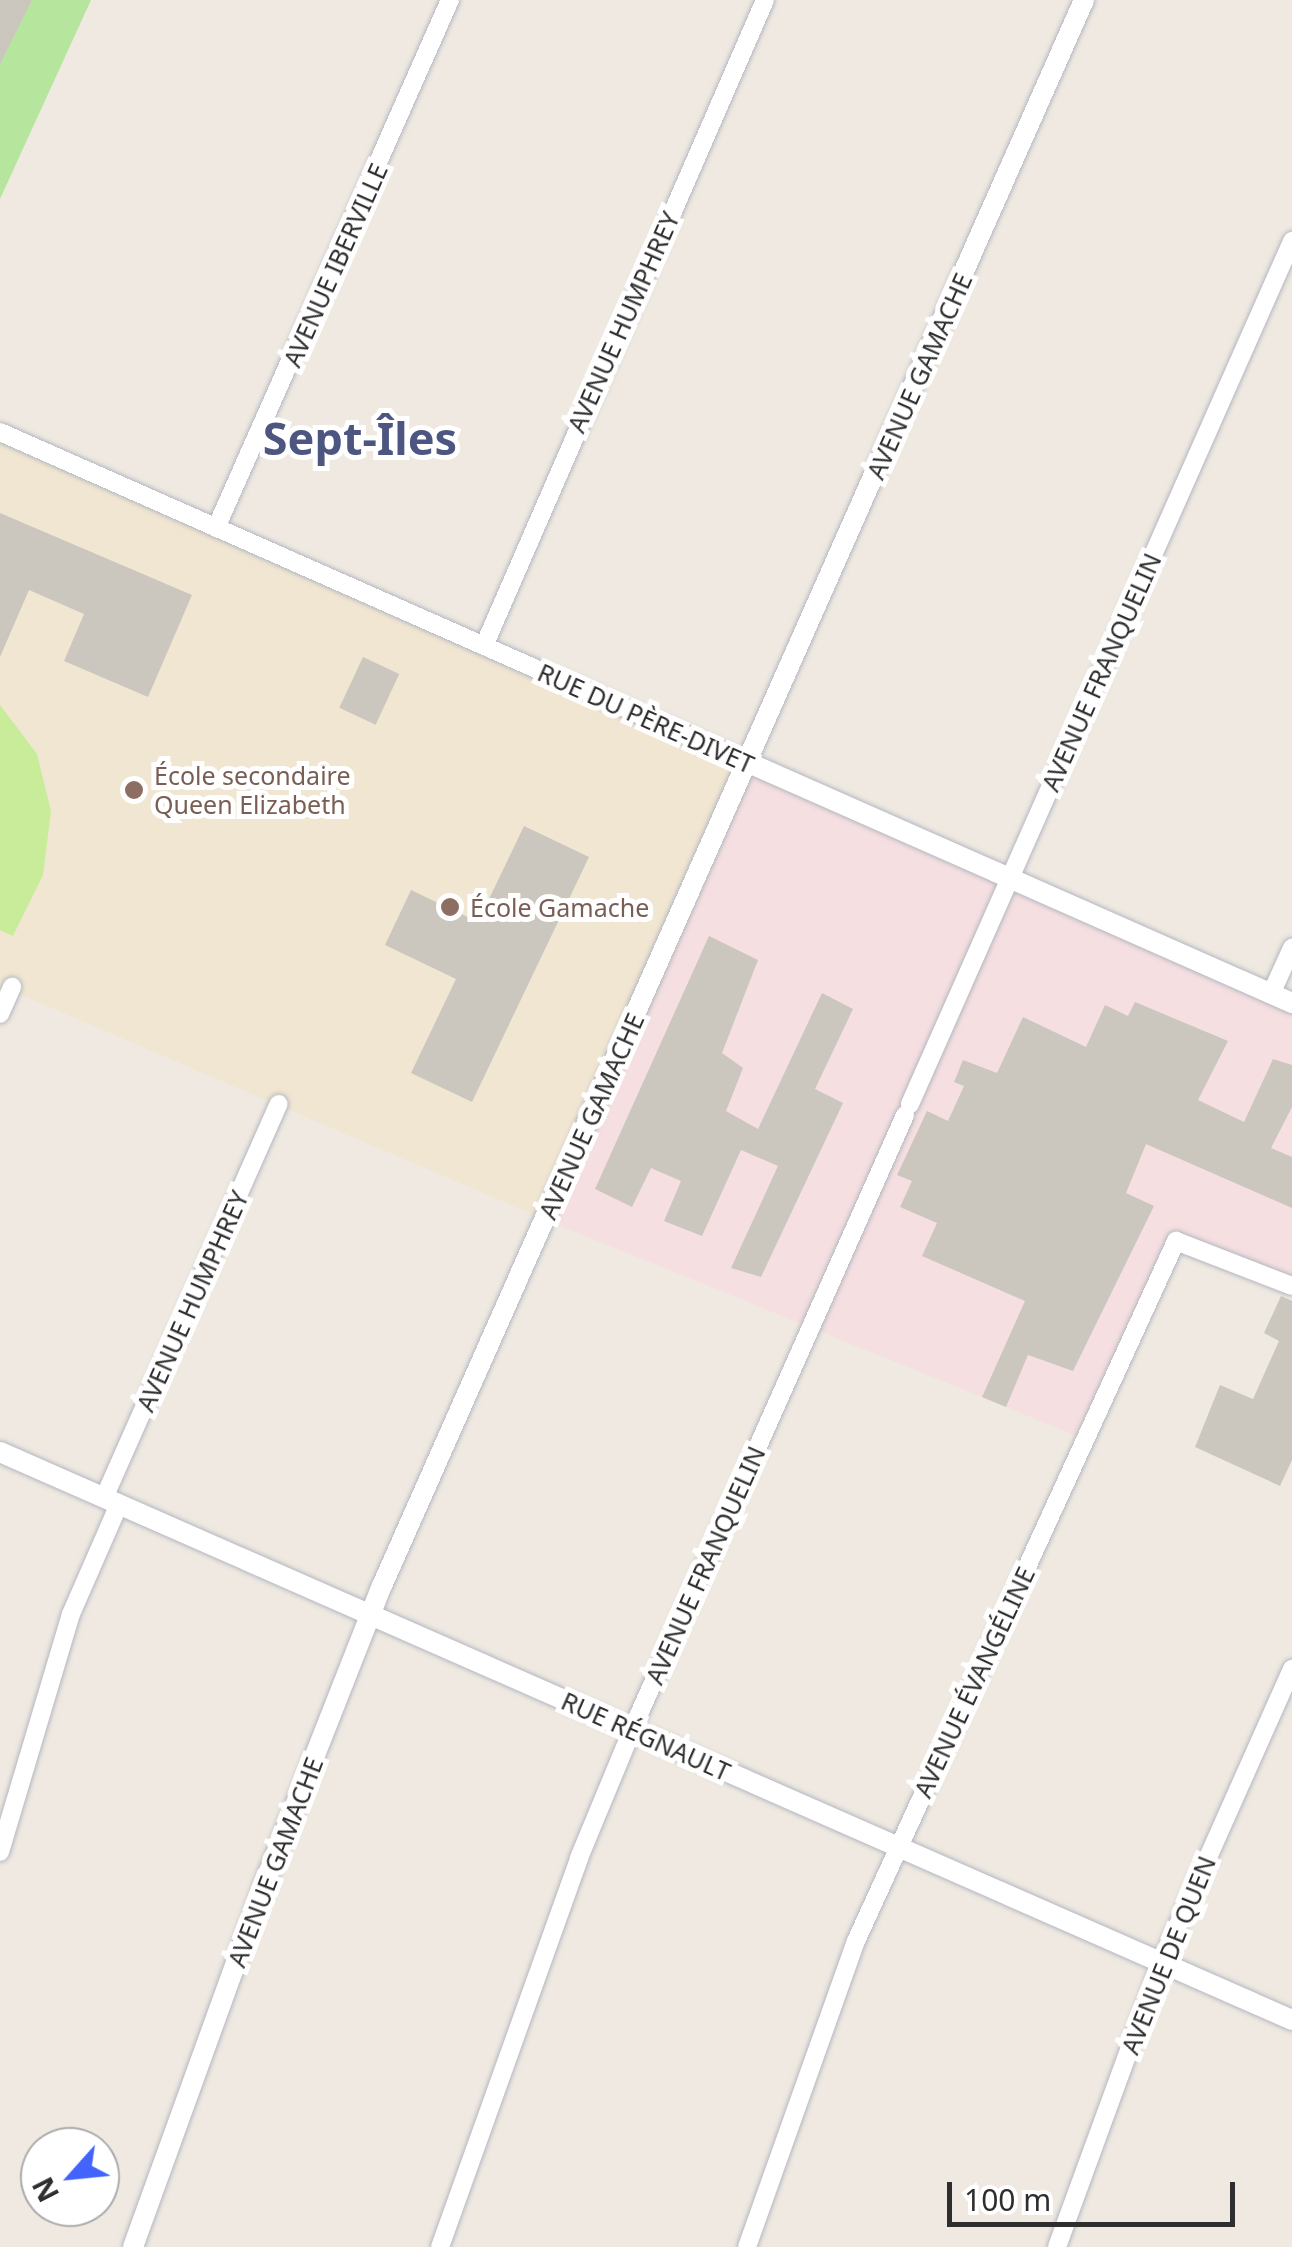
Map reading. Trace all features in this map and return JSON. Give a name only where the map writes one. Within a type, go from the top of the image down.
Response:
[{"type":"street","name":"AVENUE IBERVILLE","points":[[216,528],[450,0]]},
{"type":"street","name":"AVENUE HUMPHREY","points":[[484,646],[766,0]]},
{"type":"street","name":"AVENUE GAMACHE","points":[[133,2247],[269,1872],[370,1615],[1084,0]]},
{"type":"street","name":"AVENUE FRANQUELIN","points":[[440,2247],[579,1858],[632,1730],[1292,241]]},
{"type":"street","name":"RUE DU PÈRE-DIVET","points":[[0,432],[1292,1004]]},
{"type":"street","points":[[1270,994],[1292,948]]},
{"type":"street","points":[[0,1014],[12,988]]},
{"type":"street","name":"AVENUE HUMPHREY","points":[[0,1852],[71,1614],[112,1501],[279,1104]]},
{"type":"street","name":"AVENUE ÉVANGÉLINE","points":[[746,2247],[856,1941],[1176,1241],[1292,1286]]},
{"type":"street","name":"RUE RÉGNAULT","points":[[0,1452],[1292,2020]]},
{"type":"street","name":"AVENUE DE QUEN","points":[[1057,2247],[1162,1963],[1292,1669]]},
{"type":"shaded area","name":"École Gamache","points":[[0,433],[749,763],[546,1220],[0,986]]},
{"type":"shaded area","points":[[749,763],[1292,1003],[1292,1286],[1176,1241],[1075,1435],[546,1220]]},
{"type":"green space","points":[[0,0],[91,0],[0,199]]},
{"type":"green space","points":[[0,705],[37,754],[51,811],[43,875],[13,936],[0,930]]},
{"type":"building","points":[[0,0],[32,0],[0,64]]},
{"type":"building","points":[[0,513],[192,595],[148,697],[64,661],[84,614],[29,590],[0,657]]},
{"type":"building","points":[[363,657],[399,674],[376,725],[339,708]]},
{"type":"building","points":[[524,826],[589,857],[472,1102],[411,1073],[456,979],[385,945],[411,890],[478,922]]},
{"type":"building","points":[[709,936],[758,960],[722,1053],[743,1068],[726,1111],[758,1129],[822,993],[853,1009],[815,1089],[843,1103],[761,1277],[731,1268],[778,1166],[741,1150],[702,1236],[664,1221],[681,1181],[651,1168],[632,1207],[595,1189]]},
{"type":"building","points":[[1135,1002],[1228,1041],[1198,1100],[1244,1122],[1273,1059],[1292,1065],[1292,1107],[1271,1148],[1292,1157],[1292,1208],[1146,1144],[1126,1193],[1154,1206],[1073,1371],[1028,1355],[1006,1407],[982,1397],[1025,1301],[922,1256],[937,1223],[900,1207],[912,1181],[897,1175],[927,1111],[948,1121],[964,1086],[954,1082],[963,1060],[997,1073],[1023,1017],[1086,1047],[1105,1005],[1128,1016]]},
{"type":"building","points":[[1281,1296],[1292,1301],[1292,1460],[1280,1486],[1195,1447],[1220,1385],[1253,1399],[1279,1341],[1264,1333]]},
{"type":"place","name":"École secondaire Queen Elizabeth","points":[[134,790]]},
{"type":"place","name":"École Gamache","points":[[450,907]]},
{"type":"district","name":"Sept-Îles","points":[[360,438]]}]
